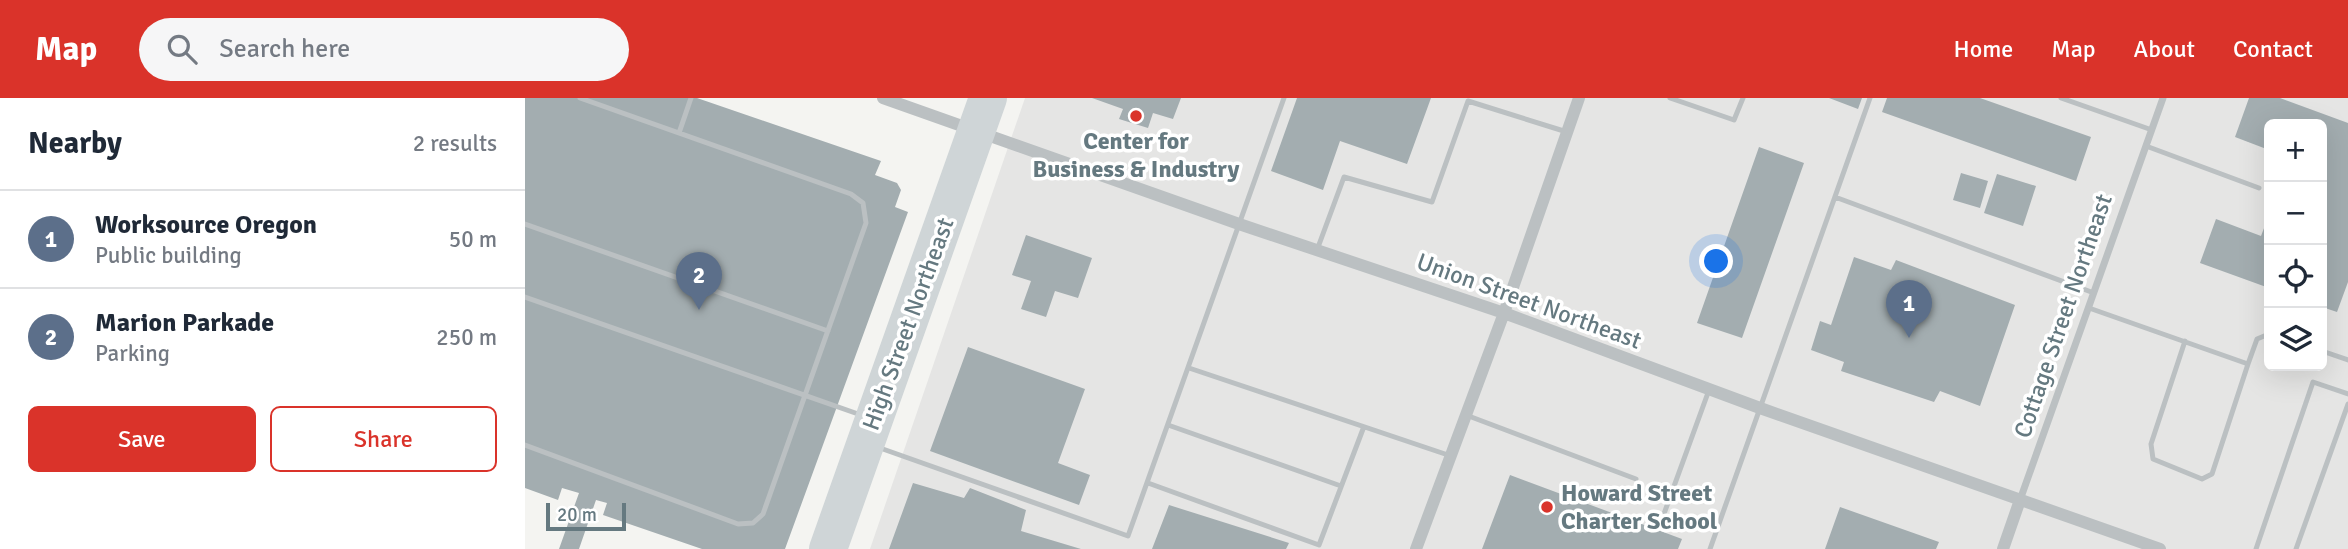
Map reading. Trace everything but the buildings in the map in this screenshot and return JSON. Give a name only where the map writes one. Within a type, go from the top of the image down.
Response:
[{"type":"main road","name":"High Street Northeast","points":[[828,549],[982,115]]},
{"type":"street","name":"Union Street Northeast","points":[[883,98],[982,115],[1240,224],[1504,313],[1760,408],[2160,549]]},
{"type":"street","points":[[1416,549],[1504,313],[1579,98]]},
{"type":"street","name":"Cottage Street Northeast","points":[[2003,549],[2163,98]]},
{"type":"lane","points":[[525,445],[738,524],[753,523],[763,514],[866,223],[863,203],[851,194],[580,98]]},
{"type":"lane","points":[[679,133],[691,98]]},
{"type":"lane","points":[[525,297],[805,396],[870,431],[1128,536],[1284,98]]},
{"type":"lane","points":[[1670,98],[1734,120],[1743,98]]},
{"type":"lane","points":[[1710,549],[1870,98]]},
{"type":"lane","points":[[2061,98],[2152,130]]},
{"type":"lane","points":[[1317,250],[1344,177],[1431,202],[1468,100],[1567,132]]},
{"type":"lane","points":[[2145,146],[2259,188]]},
{"type":"lane","points":[[1835,197],[2094,293]]},
{"type":"lane","points":[[525,224],[828,331]]},
{"type":"lane","points":[[2089,308],[2248,364]]},
{"type":"lane","points":[[2185,341],[2151,444],[2153,459],[2202,480],[2212,474],[2257,339],[2264,336]]},
{"type":"lane","points":[[2327,353],[2348,360]]},
{"type":"lane","points":[[1189,368],[1363,429],[1451,456]]},
{"type":"lane","points":[[2256,549],[2313,382],[2348,394]]},
{"type":"lane","points":[[1661,522],[1709,389]]},
{"type":"lane","points":[[2296,549],[2348,404]]},
{"type":"lane","points":[[1466,415],[1636,479]]},
{"type":"lane","points":[[1168,425],[1341,486]]},
{"type":"lane","points":[[1148,483],[1319,545],[1363,429]]},
{"type":"shaded area","points":[[1025,98],[2348,98],[2348,549],[870,549]]},
{"type":"place","name":"Center for Business & Industry","points":[[1136,116]]},
{"type":"place","name":"Marion Parkade","points":[[699,310]]},
{"type":"place","name":"Worksource Oregon","points":[[1909,338]]},
{"type":"place","name":"Howard Street Charter School","points":[[1547,507]]}]
